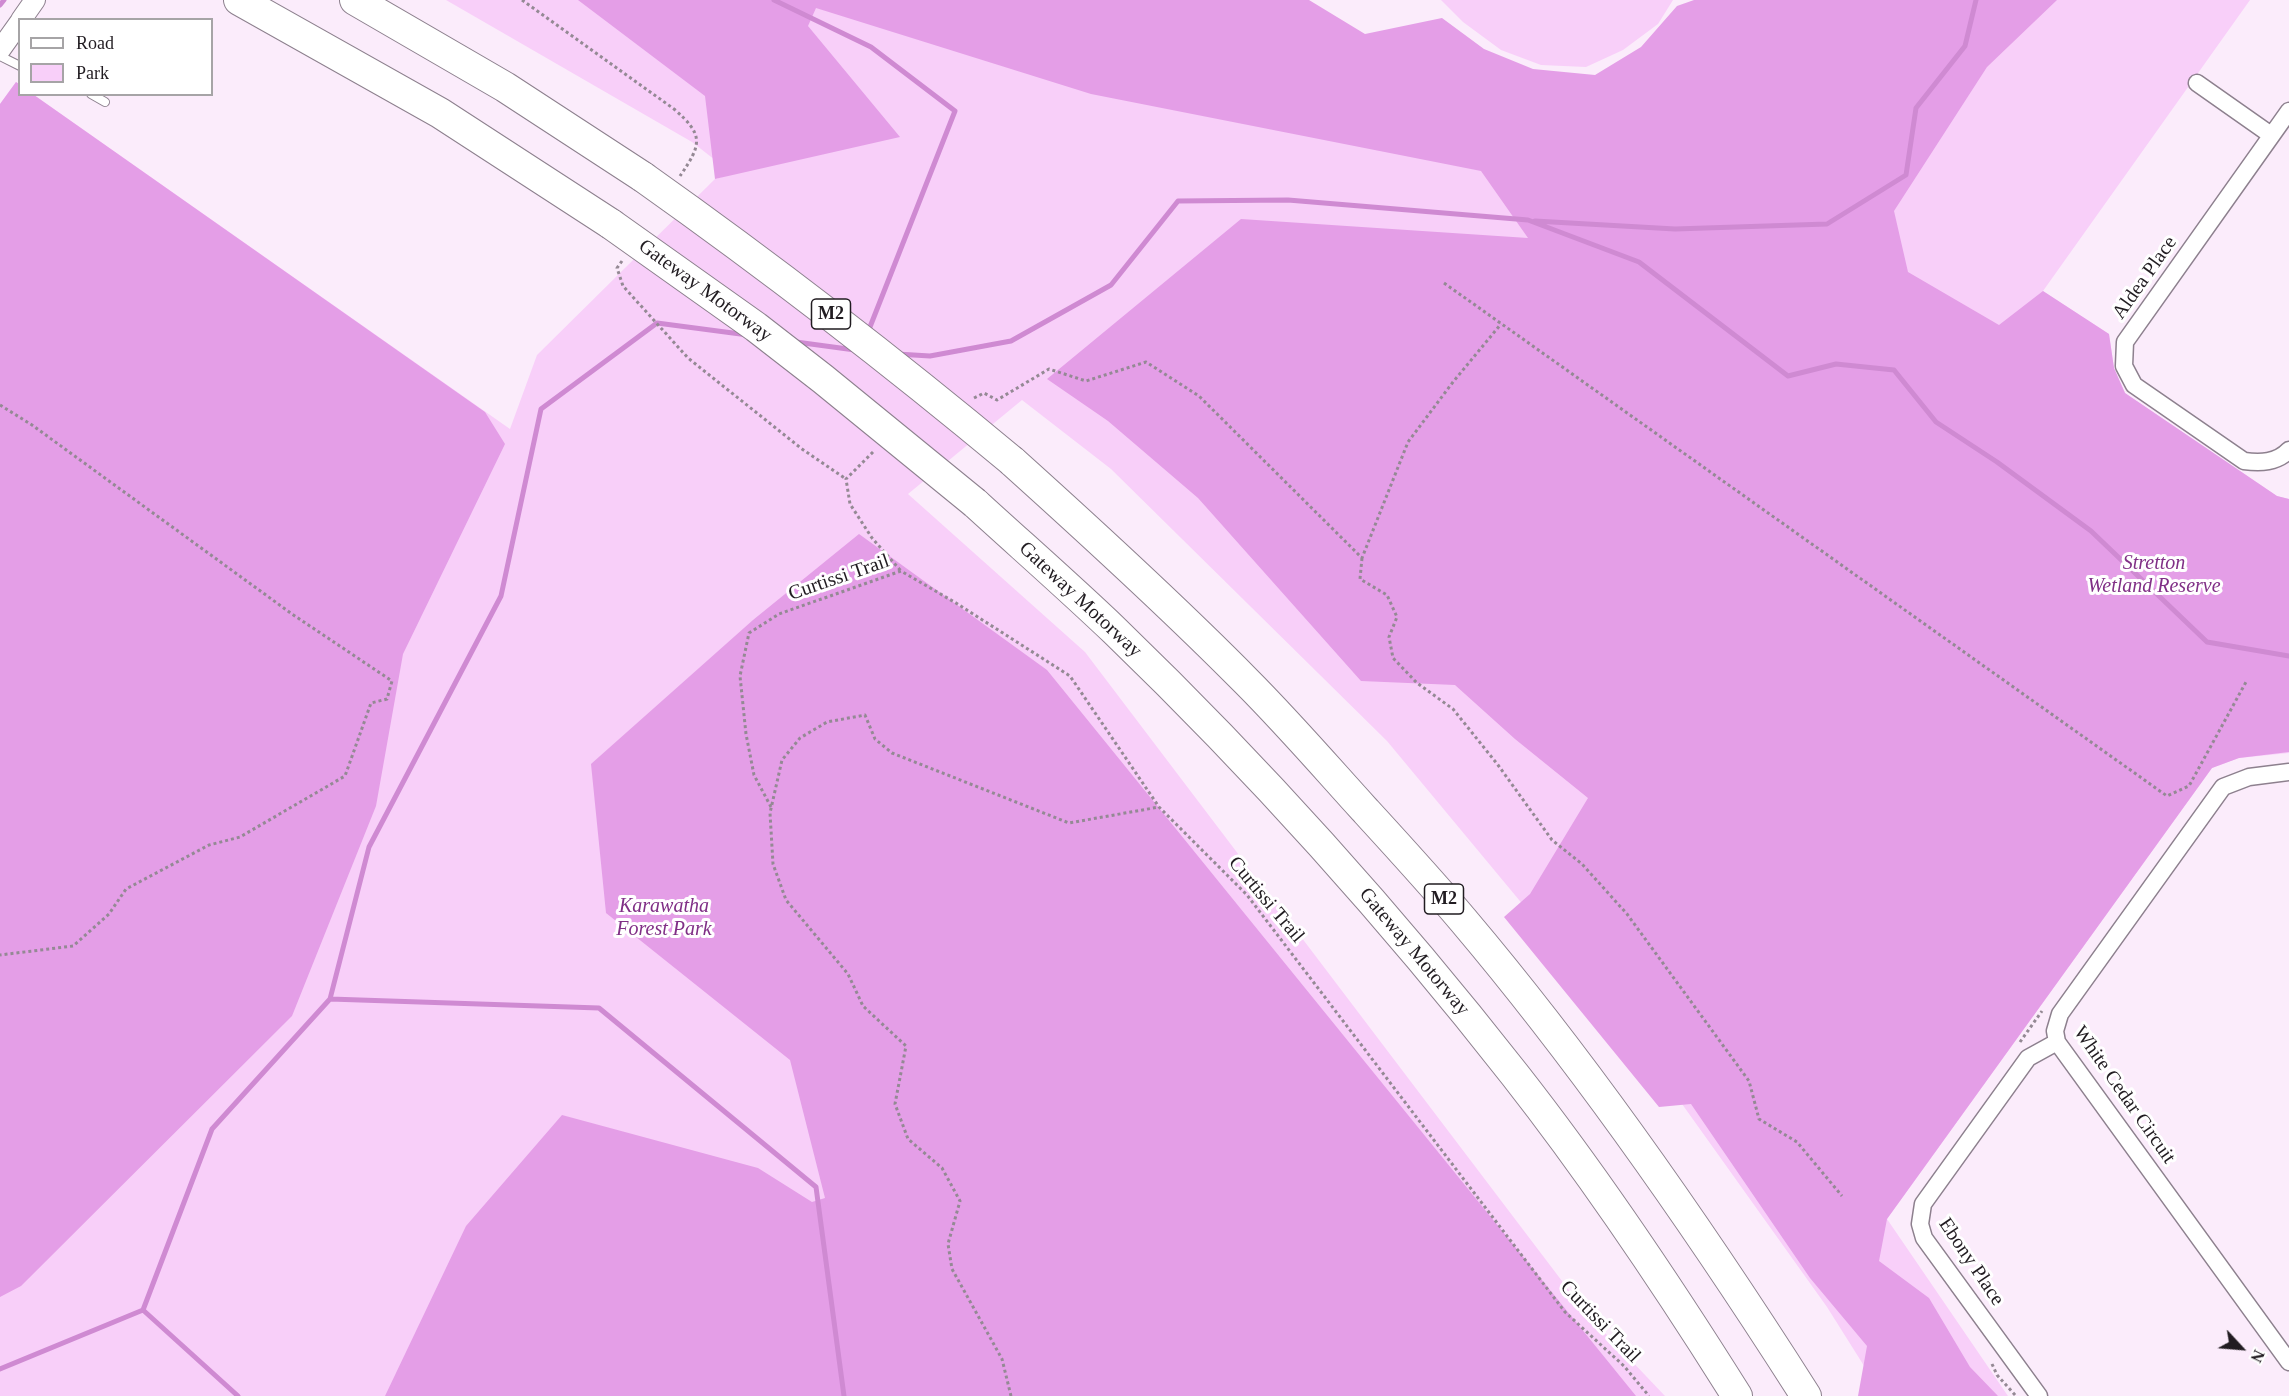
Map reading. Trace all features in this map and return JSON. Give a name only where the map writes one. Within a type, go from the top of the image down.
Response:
[{"type":"highway","name":"Gateway Motorway","points":[[239,0],[441,113],[611,224],[690,279],[782,347],[975,503],[1106,623],[1164,680],[1318,841],[1384,916],[1510,1068],[1607,1200],[1678,1302],[1737,1396]]},
{"type":"highway","name":"M2","points":[[355,0],[505,87],[643,177],[852,330],[1012,461],[1093,534],[1247,682],[1334,775],[1463,920],[1576,1063],[1641,1150],[1750,1309],[1806,1396]]},
{"type":"street","points":[[22,18],[35,0]]},
{"type":"street","points":[[0,50],[18,24]]},
{"type":"street","points":[[2197,83],[2271,135]]},
{"type":"street","name":"Aldea Place","points":[[2289,111],[2125,342],[2124,366],[2134,385],[2244,461],[2264,463],[2289,450]]},
{"type":"street","name":"White Cedar Circuit","points":[[2289,772],[2249,777],[2223,787],[2060,1014],[2055,1031],[2057,1042],[2289,1362]]},
{"type":"street","name":"Ebony Place","points":[[2039,1396],[1924,1238],[1920,1224],[1923,1204],[2028,1058],[2057,1042]]},
{"type":"lane","points":[[0,56],[18,65]]},
{"type":"lane","points":[[94,96],[105,102]]},
{"type":"path","points":[[522,0],[674,109]]},
{"type":"path","points":[[1444,283],[2167,796],[2189,786],[2246,682]]},
{"type":"path","points":[[1501,324],[1453,381],[1408,442],[1362,558],[1360,579],[1387,595],[1397,617],[1389,637],[1393,658],[1417,683],[1453,709],[1498,765],[1552,840],[1582,864],[1627,914],[1749,1081],[1759,1119],[1797,1142],[1842,1196]]},
{"type":"path","points":[[974,398],[984,393],[997,400],[1049,369],[1086,381],[1146,362],[1199,396],[1362,558]]},
{"type":"path","points":[[0,405],[32,425],[292,614],[392,681],[387,699],[371,703],[345,776],[240,837],[209,845],[126,889],[109,914],[73,946],[0,956]]},
{"type":"path","points":[[877,448],[846,479],[850,504],[872,538],[901,571]]},
{"type":"path","name":"Curtissi Trail","points":[[771,807],[754,775],[746,734],[740,676],[749,633],[779,614],[901,571],[956,603],[1070,676],[1159,807],[1247,895],[1565,1312],[1624,1366],[1649,1396]]},
{"type":"path","points":[[1011,1396],[1002,1359],[952,1269],[948,1244],[960,1201],[942,1168],[908,1139],[895,1104],[906,1046],[863,1006],[848,974],[786,900],[773,864],[770,813],[782,760],[800,738],[827,722],[865,715],[875,739],[892,753],[1069,823],[1159,807]]},
{"type":"green space","points":[[446,0],[1297,0],[1538,159],[1771,0],[2250,0],[2043,291],[2109,334],[2114,368],[2125,393],[2277,496],[2289,499],[2289,753],[2239,758],[2212,768],[1887,1219],[2008,1396],[1883,1396],[1827,1307],[1642,1048],[1387,741],[1111,469],[1022,400],[908,494],[1085,652],[1587,1314],[1665,1396],[0,1396],[0,104],[16,82],[18,96],[35,96],[510,429],[537,355],[715,179],[733,174],[692,142]]},
{"type":"green space","name":"Stretton Wetland Reserve","points":[[578,0],[1309,0],[1365,34],[1442,18],[1484,49],[1533,69],[1595,75],[1641,47],[1677,6],[1694,0],[2057,0],[1987,67],[1894,211],[1908,272],[1999,325],[2043,291],[2109,334],[2114,368],[2125,393],[2277,496],[2289,499],[2289,752],[2239,758],[2212,768],[1887,1219],[1879,1261],[1929,1298],[1970,1367],[1998,1396],[1858,1396],[1867,1346],[1810,1278],[1691,1104],[1659,1107],[1504,917],[1530,894],[1588,798],[1515,739],[1455,685],[1361,681],[1198,498],[1108,421],[1047,379],[1241,219],[1528,238],[1481,171],[1091,94],[816,8],[808,26],[900,137],[715,179],[705,96]]},
{"type":"green space","points":[[1441,0],[1673,0],[1658,24],[1623,50],[1586,67],[1541,65],[1501,50],[1463,22]]},
{"type":"green space","points":[[16,82],[18,83],[18,96],[35,96],[485,412],[505,444],[403,654],[376,806],[292,1016],[21,1286],[0,1297],[0,104]]},
{"type":"green space","name":"Karawatha Forest Park","points":[[859,534],[1047,670],[1636,1396],[385,1396],[466,1226],[562,1115],[758,1168],[812,1202],[825,1198],[790,1060],[606,913],[591,764],[753,620]]},
{"type":"waterway","points":[[0,5],[4,0]]},
{"type":"waterway","points":[[774,0],[871,47],[955,111],[868,332]]},
{"type":"waterway","points":[[1535,221],[1675,229],[1827,224],[1906,175],[1916,108],[1965,46],[1976,0]]},
{"type":"waterway","points":[[897,354],[930,356],[1011,341],[1111,285],[1178,201],[1288,200],[1528,220],[1639,262],[1788,376],[1836,364],[1894,370],[1936,422],[1997,462],[2091,531],[2207,642],[2289,656]]},
{"type":"waterway","points":[[0,1369],[143,1310],[212,1129],[330,999],[369,847],[501,596],[541,409],[657,323],[748,335]]},
{"type":"waterway","points":[[796,342],[855,350]]},
{"type":"waterway","points":[[330,999],[599,1008],[816,1187],[844,1396]]},
{"type":"waterway","points":[[143,1310],[238,1396]]}]
